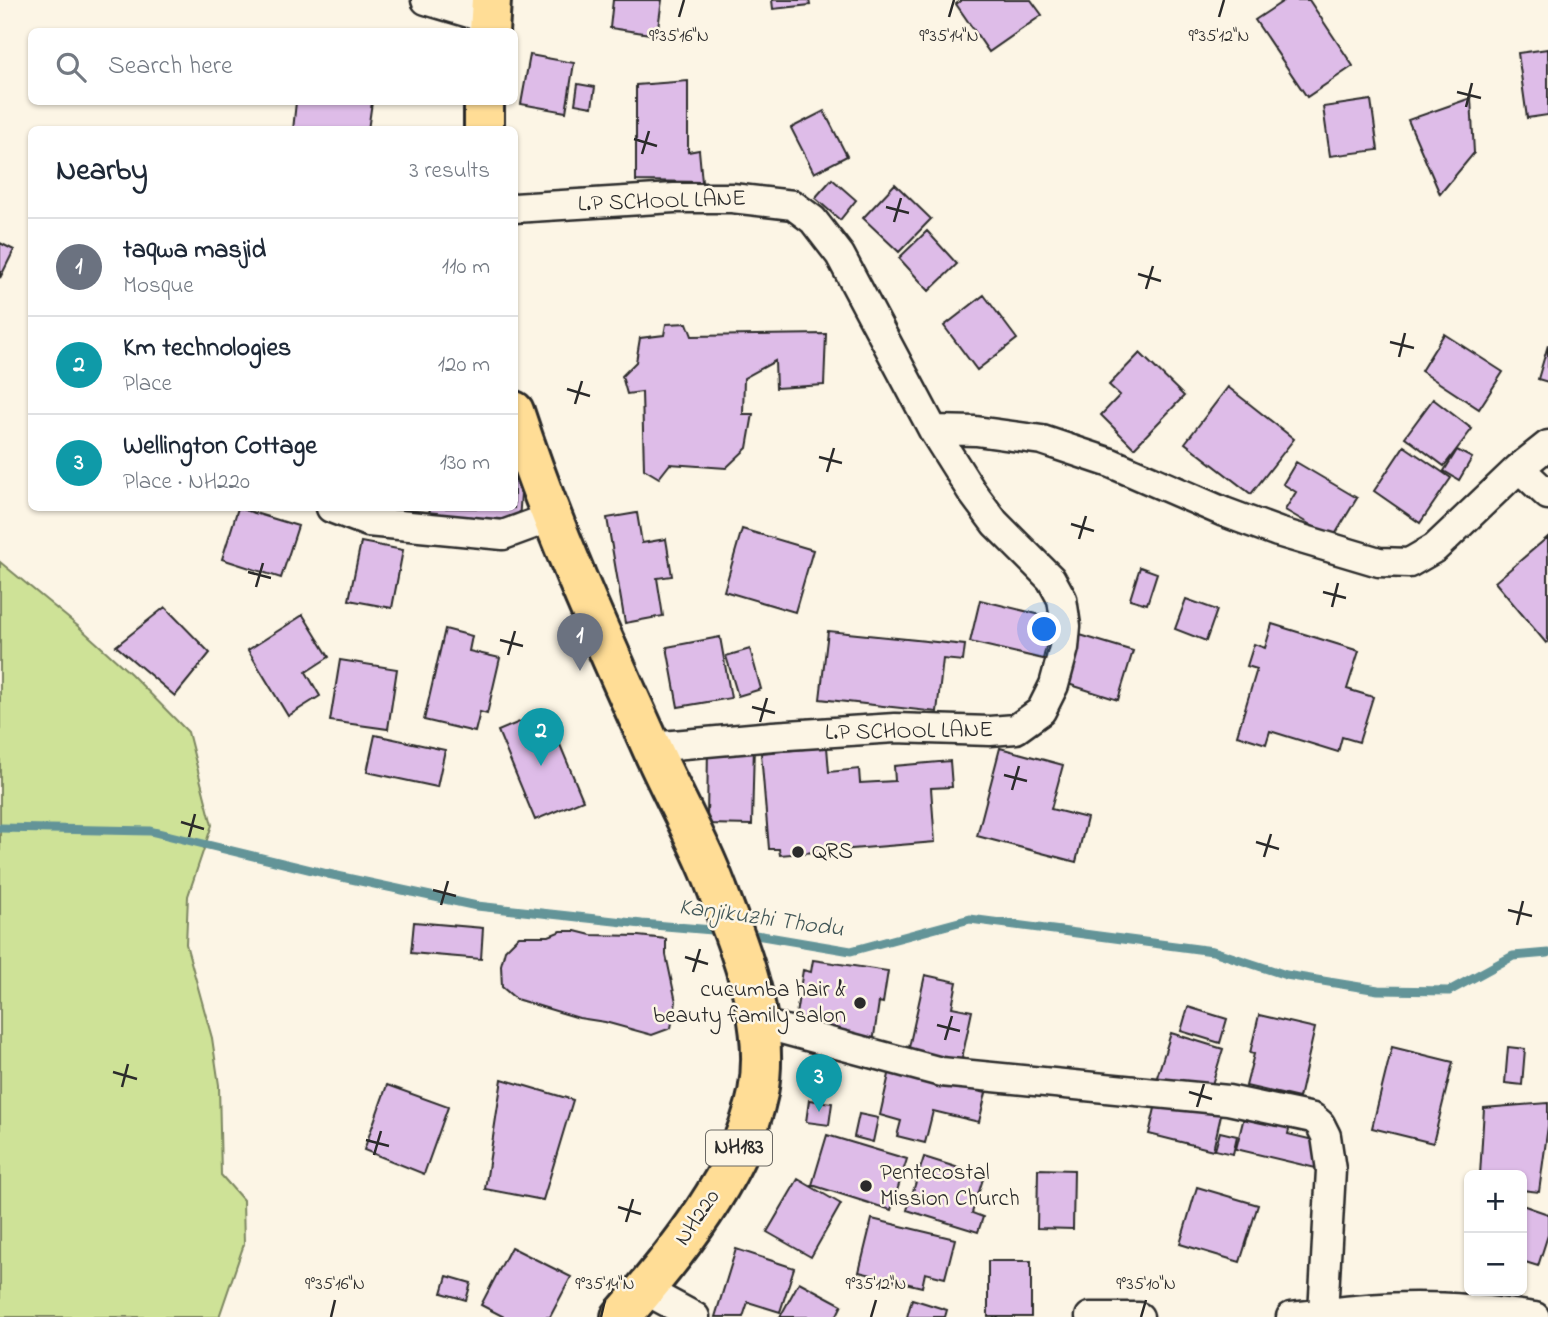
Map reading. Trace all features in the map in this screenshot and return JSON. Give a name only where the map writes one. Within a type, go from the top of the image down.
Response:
[{"type":"highway","points":[[484,105],[484,126]]},
{"type":"highway","name":"NH183","points":[[518,422],[552,517],[651,747]]},
{"type":"highway","name":"NH220","points":[[633,1303],[669,1261],[716,1193],[731,1165],[758,1093],[760,1061],[759,1023],[751,983],[739,947],[707,864],[651,747]]},
{"type":"street","points":[[426,0],[490,17]]},
{"type":"street","name":"L.P SCHOOL LANE","points":[[518,208],[686,198],[732,198],[793,205],[813,220],[840,255],[933,430],[972,492],[995,523],[1051,579],[1062,599],[1066,626],[1064,648],[1054,685],[1041,711],[1016,729],[990,732],[895,728],[651,747]]},
{"type":"street","points":[[933,430],[976,431],[1042,440],[1111,463],[1278,533],[1379,562],[1409,563],[1435,548],[1519,468],[1548,445]]},
{"type":"street","points":[[1519,468],[1548,495]]},
{"type":"street","points":[[339,511],[368,522],[503,535],[552,517]]},
{"type":"street","points":[[759,1023],[942,1072],[1228,1100],[1313,1118],[1320,1124],[1325,1136],[1331,1170],[1323,1313]]},
{"type":"street","points":[[633,1303],[695,1317]]},
{"type":"street","points":[[1291,1317],[1415,1307],[1481,1310],[1535,1317]]},
{"type":"street","points":[[1090,1317],[1139,1317]]},
{"type":"green space","points":[[0,562],[131,674],[188,732],[212,825],[188,896],[186,944],[212,1038],[219,1085],[221,1175],[243,1200],[244,1244],[219,1317],[0,1317]]},
{"type":"building","points":[[613,0],[662,0],[657,35],[610,28]]},
{"type":"building","points":[[772,0],[809,0],[810,5],[773,9]]},
{"type":"building","points":[[962,0],[1031,0],[1042,15],[989,52],[956,4]]},
{"type":"building","points":[[1285,0],[1309,0],[1353,66],[1307,97],[1255,20]]},
{"type":"building","points":[[1548,49],[1548,115],[1527,118],[1518,53]]},
{"type":"building","points":[[530,55],[574,63],[566,112],[521,104]]},
{"type":"building","points":[[688,81],[688,152],[699,150],[702,182],[636,181],[636,85]]},
{"type":"building","points":[[578,84],[595,87],[592,107],[575,104]]},
{"type":"building","points":[[1471,98],[1474,153],[1440,194],[1408,120]]},
{"type":"building","points":[[1371,100],[1378,150],[1330,156],[1323,107]]},
{"type":"building","points":[[296,105],[372,105],[369,126],[293,126]]},
{"type":"building","points":[[824,111],[847,156],[814,173],[791,128]]},
{"type":"building","points":[[832,179],[856,200],[840,220],[815,198]]},
{"type":"building","points":[[895,184],[931,219],[899,252],[863,218]]},
{"type":"building","points":[[927,231],[957,264],[929,291],[899,258]]},
{"type":"building","points":[[0,243],[14,250],[0,278]]},
{"type":"building","points":[[984,295],[1017,339],[977,370],[944,326]]},
{"type":"building","points":[[687,323],[692,336],[826,334],[824,385],[776,388],[775,361],[744,378],[743,414],[753,414],[747,448],[726,468],[670,464],[659,478],[644,469],[642,392],[627,394],[622,376],[636,362],[640,338],[664,335],[666,324]]},
{"type":"building","points":[[1444,334],[1503,372],[1479,409],[1421,371]]},
{"type":"building","points":[[1548,345],[1548,382],[1538,379]]},
{"type":"building","points":[[1140,353],[1184,396],[1134,448],[1101,415],[1120,395],[1109,385]]},
{"type":"building","points":[[1228,387],[1294,439],[1251,494],[1185,443]]},
{"type":"building","points":[[1433,399],[1472,429],[1444,466],[1405,437]]},
{"type":"building","points":[[1404,446],[1451,478],[1420,523],[1374,491]]},
{"type":"building","points":[[1457,450],[1472,458],[1459,480],[1444,471]]},
{"type":"building","points":[[1296,462],[1357,498],[1333,538],[1285,510],[1296,492],[1283,484]]},
{"type":"building","points":[[518,478],[522,479],[519,521],[429,514],[430,511],[518,511]]},
{"type":"building","points":[[237,511],[248,511],[298,526],[281,578],[222,559]]},
{"type":"building","points":[[637,513],[642,543],[666,539],[672,576],[657,578],[663,616],[625,623],[607,518]]},
{"type":"building","points":[[742,529],[813,550],[795,612],[724,591]]},
{"type":"building","points":[[1548,537],[1548,642],[1546,643],[1495,582]]},
{"type":"building","points":[[361,542],[403,550],[392,608],[349,600]]},
{"type":"building","points":[[1140,567],[1157,573],[1147,604],[1130,599]]},
{"type":"building","points":[[1186,599],[1217,610],[1206,641],[1175,629]]},
{"type":"building","points":[[980,600],[1053,618],[1043,659],[970,642]]},
{"type":"building","points":[[165,607],[210,653],[175,696],[116,646]]},
{"type":"building","points":[[303,615],[329,657],[306,672],[320,696],[288,716],[248,650]]},
{"type":"building","points":[[1272,624],[1359,651],[1347,689],[1373,697],[1359,742],[1342,737],[1338,752],[1270,731],[1266,744],[1237,735],[1257,669],[1247,666],[1254,644],[1265,648]]},
{"type":"building","points":[[445,629],[472,636],[469,651],[500,658],[487,714],[480,712],[475,732],[424,720]]},
{"type":"building","points":[[828,631],[965,645],[963,661],[943,659],[937,712],[820,699]]},
{"type":"building","points":[[1080,635],[1133,651],[1118,700],[1065,683]]},
{"type":"building","points":[[720,637],[731,698],[678,707],[667,647]]},
{"type":"building","points":[[750,649],[761,689],[738,696],[726,656]]},
{"type":"building","points":[[340,660],[397,669],[388,729],[330,721]]},
{"type":"building","points":[[546,711],[583,800],[535,820],[498,731]]},
{"type":"building","points":[[375,735],[445,750],[437,787],[367,772]]},
{"type":"building","points":[[708,744],[754,745],[752,825],[707,824]]},
{"type":"building","points":[[827,747],[829,772],[859,769],[860,783],[895,781],[894,766],[950,761],[952,787],[931,788],[935,842],[780,855],[779,849],[769,849],[761,753]]},
{"type":"building","points":[[1000,748],[1063,765],[1051,809],[1087,818],[1076,862],[977,836]]},
{"type":"building","points":[[414,922],[483,928],[481,959],[411,953]]},
{"type":"building","points":[[561,931],[666,939],[666,955],[676,1002],[671,1028],[652,1035],[579,1018],[516,999],[502,987],[501,965],[505,950],[519,936],[549,936]]},
{"type":"building","points":[[813,960],[888,971],[883,1003],[879,1002],[873,1043],[792,1040],[803,970],[811,972]]},
{"type":"building","points":[[925,975],[957,982],[952,1007],[972,1011],[961,1063],[908,1052]]},
{"type":"building","points":[[1188,1007],[1227,1019],[1220,1043],[1181,1031]]},
{"type":"building","points":[[1259,1015],[1315,1028],[1299,1098],[1246,1086],[1254,1054],[1250,1053]]},
{"type":"building","points":[[1171,1033],[1223,1049],[1209,1094],[1157,1077]]},
{"type":"building","points":[[1392,1047],[1453,1062],[1433,1143],[1372,1128]]},
{"type":"building","points":[[1508,1047],[1525,1049],[1522,1085],[1505,1083]]},
{"type":"building","points":[[890,1070],[986,1093],[979,1122],[933,1111],[925,1143],[897,1136],[901,1121],[880,1115]]},
{"type":"building","points":[[502,1079],[573,1100],[543,1200],[485,1189]]},
{"type":"building","points":[[387,1085],[448,1107],[424,1174],[364,1150]]},
{"type":"building","points":[[1159,1091],[1223,1106],[1213,1150],[1149,1134]]},
{"type":"building","points":[[809,1100],[832,1103],[829,1125],[806,1122]]},
{"type":"building","points":[[1548,1103],[1548,1126],[1539,1192],[1527,1191],[1527,1170],[1480,1170],[1484,1108]]},
{"type":"building","points":[[1247,1105],[1292,1116],[1288,1134],[1326,1143],[1320,1169],[1236,1149]]},
{"type":"building","points":[[859,1114],[878,1118],[873,1142],[854,1137]]},
{"type":"building","points":[[1220,1132],[1237,1136],[1233,1154],[1215,1150]]},
{"type":"building","points":[[827,1135],[907,1159],[891,1210],[812,1185]]},
{"type":"building","points":[[924,1157],[984,1176],[972,1213],[983,1217],[978,1232],[907,1210]]},
{"type":"building","points":[[1038,1169],[1074,1170],[1073,1229],[1037,1228]]},
{"type":"building","points":[[798,1179],[841,1204],[811,1257],[767,1232]]},
{"type":"building","points":[[1197,1187],[1258,1205],[1240,1262],[1180,1244]]},
{"type":"building","points":[[1527,1207],[1548,1214],[1548,1235],[1538,1266],[1527,1263]]},
{"type":"building","points":[[872,1219],[955,1239],[945,1278],[925,1273],[922,1287],[859,1272]]},
{"type":"building","points":[[511,1247],[571,1277],[550,1317],[504,1317],[481,1305]]},
{"type":"building","points":[[736,1249],[794,1268],[780,1312],[748,1302],[743,1317],[715,1317]]},
{"type":"building","points":[[988,1261],[1031,1261],[1031,1317],[988,1317]]},
{"type":"building","points":[[447,1276],[471,1283],[466,1300],[442,1293]]},
{"type":"building","points":[[799,1282],[842,1305],[836,1317],[780,1317]]},
{"type":"building","points":[[912,1299],[947,1310],[945,1317],[907,1317]]},
{"type":"waterway","name":"Kanjikuzhi Thodu","points":[[0,828],[150,831],[328,874],[477,906],[724,931]]},
{"type":"waterway","name":"Kanjikuzhi Thodu","points":[[744,933],[851,951],[970,919],[1213,951],[1286,975],[1378,990],[1449,991],[1513,956],[1548,953]]},
{"type":"place","name":"taqwa masjid","points":[[580,671]]},
{"type":"place","name":"Km technologies","points":[[541,766]]},
{"type":"place","name":"QRS","points":[[798,852]]},
{"type":"place","name":"cucumba hair & beauty family salon","points":[[860,1003]]},
{"type":"place","name":"Wellington Cottage","points":[[819,1112]]},
{"type":"place","name":"Pentecostal Mission Church","points":[[866,1186]]}]
